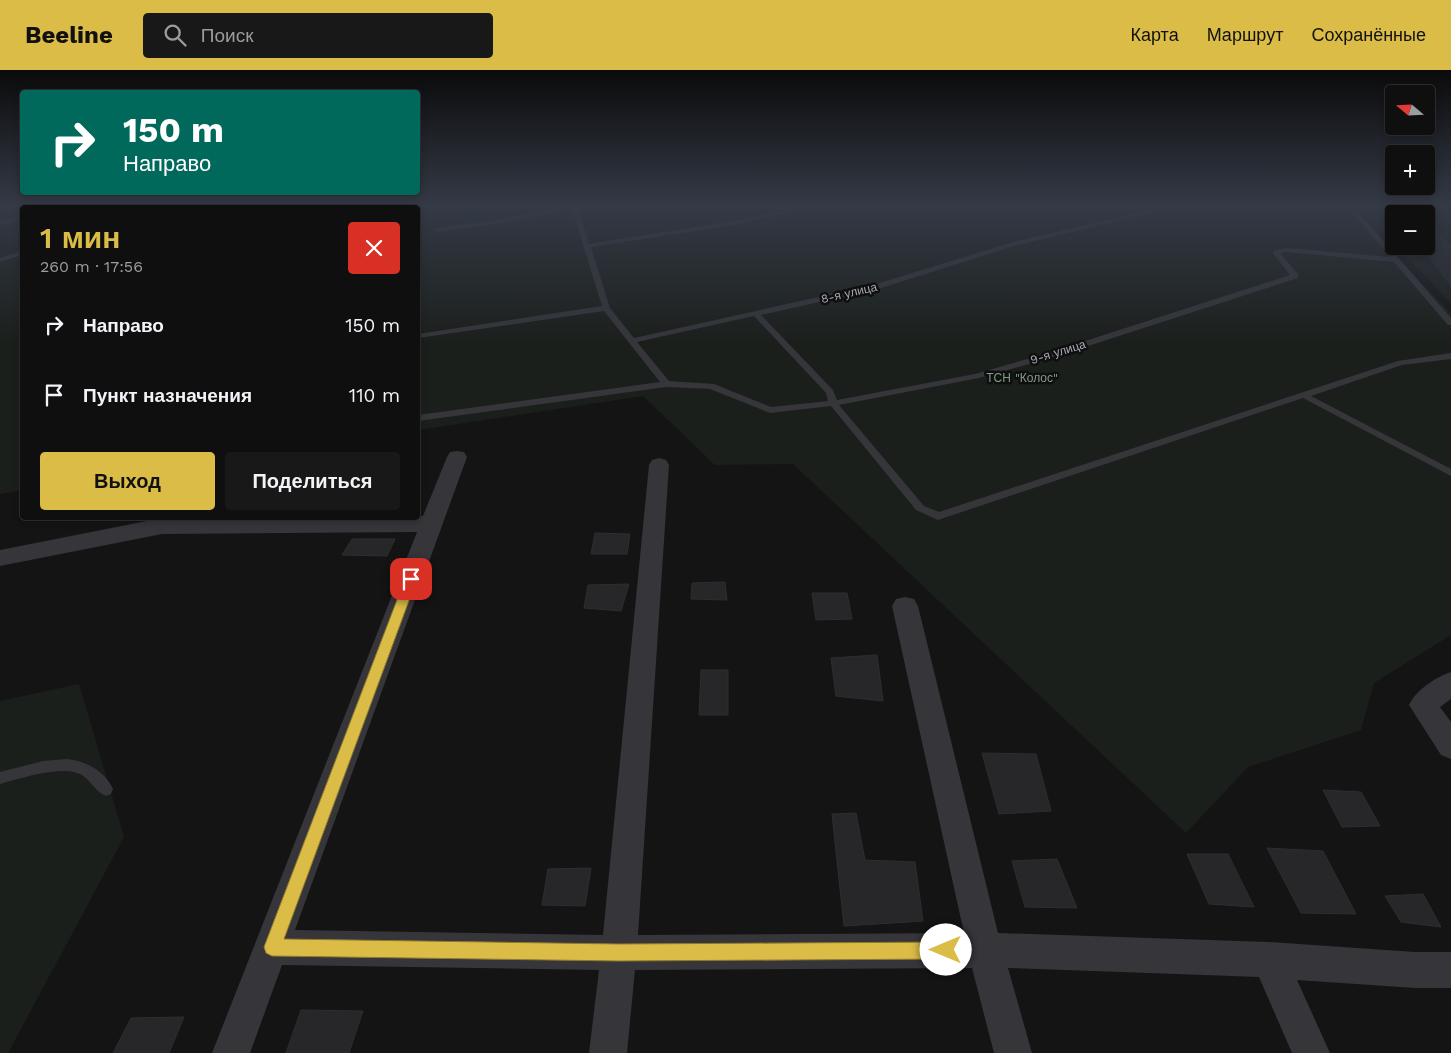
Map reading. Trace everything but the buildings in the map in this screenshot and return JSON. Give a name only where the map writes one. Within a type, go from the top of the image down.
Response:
[{"type":"street","points":[[231,1053],[457,456]]},
{"type":"street","points":[[608,1053],[619,952],[659,465]]},
{"type":"street","points":[[0,558],[162,526],[432,524]]},
{"type":"street","points":[[905,606],[985,950],[1014,1053]]},
{"type":"street","points":[[1451,683],[1423,705],[1451,746]]},
{"type":"street","points":[[272,947],[619,952],[985,950],[1269,960],[1415,970],[1451,970]]},
{"type":"street","points":[[1269,960],[1311,1053]]},
{"type":"lane","points":[[589,251],[606,308],[666,384]]},
{"type":"lane","name":"8-я улица","points":[[632,341],[875,287],[990,251]]},
{"type":"lane","name":"9-я улица","points":[[420,418],[666,384],[711,386],[770,410],[833,403],[986,374],[1051,355],[1295,276],[1276,252],[1282,251]]},
{"type":"lane","name":"9-я улица","points":[[1297,251],[1398,260]]},
{"type":"lane","points":[[1390,251],[1451,323]]},
{"type":"lane","points":[[0,260],[20,254]]},
{"type":"lane","points":[[420,336],[606,308]]},
{"type":"lane","points":[[756,314],[830,392],[833,403],[920,508],[938,516],[1402,363],[1451,356]]},
{"type":"lane","points":[[1305,396],[1451,473]]},
{"type":"lane","points":[[0,778],[44,766],[76,768],[85,769],[106,789]]},
{"type":"green space","points":[[0,251],[20,251],[20,490],[0,494]]},
{"type":"green space","name":"ТСН \"Колос\"","points":[[420,251],[1385,251],[1385,255],[1394,255],[1451,313],[1451,635],[1374,683],[1361,730],[1248,767],[1186,833],[793,464],[715,465],[643,396],[420,430]]},
{"type":"green space","points":[[1435,251],[1451,251],[1451,303],[1405,255],[1435,255]]},
{"type":"green space","points":[[79,684],[124,837],[8,1053],[0,1053],[0,701]]},
{"type":"route","points":[[411,579],[272,947],[619,952],[946,950]]}]
